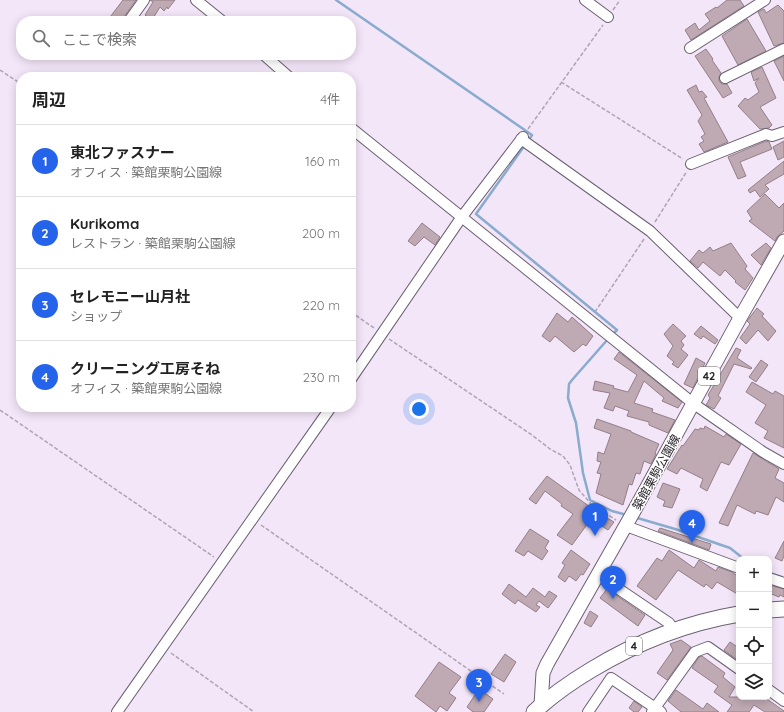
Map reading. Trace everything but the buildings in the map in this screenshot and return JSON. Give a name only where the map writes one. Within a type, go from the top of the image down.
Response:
[{"type":"highway","points":[[772,610],[784,609]]},
{"type":"highway","name":"4","points":[[538,708],[565,687],[610,658],[642,642],[690,625],[736,615]]},
{"type":"main road","name":"築館栗駒公園線","points":[[538,708],[543,673],[547,664],[630,520],[740,318],[784,241]]},
{"type":"street","points":[[133,16],[144,0]]},
{"type":"street","points":[[196,0],[216,16]]},
{"type":"street","points":[[585,0],[608,17]]},
{"type":"street","points":[[690,48],[765,0]]},
{"type":"street","points":[[725,78],[784,49]]},
{"type":"street","points":[[270,60],[283,72]]},
{"type":"street","points":[[356,132],[694,404],[763,452],[784,464]]},
{"type":"street","points":[[691,164],[766,134],[772,136],[784,132]]},
{"type":"street","points":[[356,372],[461,218],[522,139],[650,230],[740,318]]},
{"type":"street","points":[[117,712],[328,412]]},
{"type":"street","points":[[630,520],[736,567]]},
{"type":"street","points":[[598,574],[669,623],[674,630]]},
{"type":"street","points":[[772,579],[784,583]]},
{"type":"street","points":[[588,712],[612,678],[656,711],[695,652],[708,647],[736,667]]},
{"type":"street","points":[[772,692],[784,701]]},
{"type":"path","points":[[530,127],[620,0]]},
{"type":"path","points":[[0,70],[16,81]]},
{"type":"path","points":[[562,82],[691,164]]},
{"type":"path","points":[[592,316],[598,306]]},
{"type":"path","points":[[356,315],[532,435],[550,449],[563,456],[570,465],[579,490],[591,504],[630,520]]},
{"type":"path","points":[[0,410],[222,562]]},
{"type":"path","points":[[253,519],[504,694]]},
{"type":"path","points":[[163,647],[254,712]]},
{"type":"waterway","points":[[336,0],[532,135],[528,141]]},
{"type":"waterway","points":[[525,145],[476,214],[617,330],[613,334]]},
{"type":"waterway","points":[[608,339],[569,384],[568,398],[576,423],[583,473],[590,500],[612,511],[627,515]]},
{"type":"waterway","points":[[634,517],[730,548],[740,556]]},
{"type":"waterway","points":[[772,574],[782,577]]},
{"type":"place","name":"東北ファスナー","points":[[595,536]]},
{"type":"place","name":"クリーニング工房そね","points":[[692,543]]},
{"type":"place","name":"Kurikoma","points":[[613,599]]},
{"type":"place","name":"セレモニー山月社","points":[[479,702]]}]
